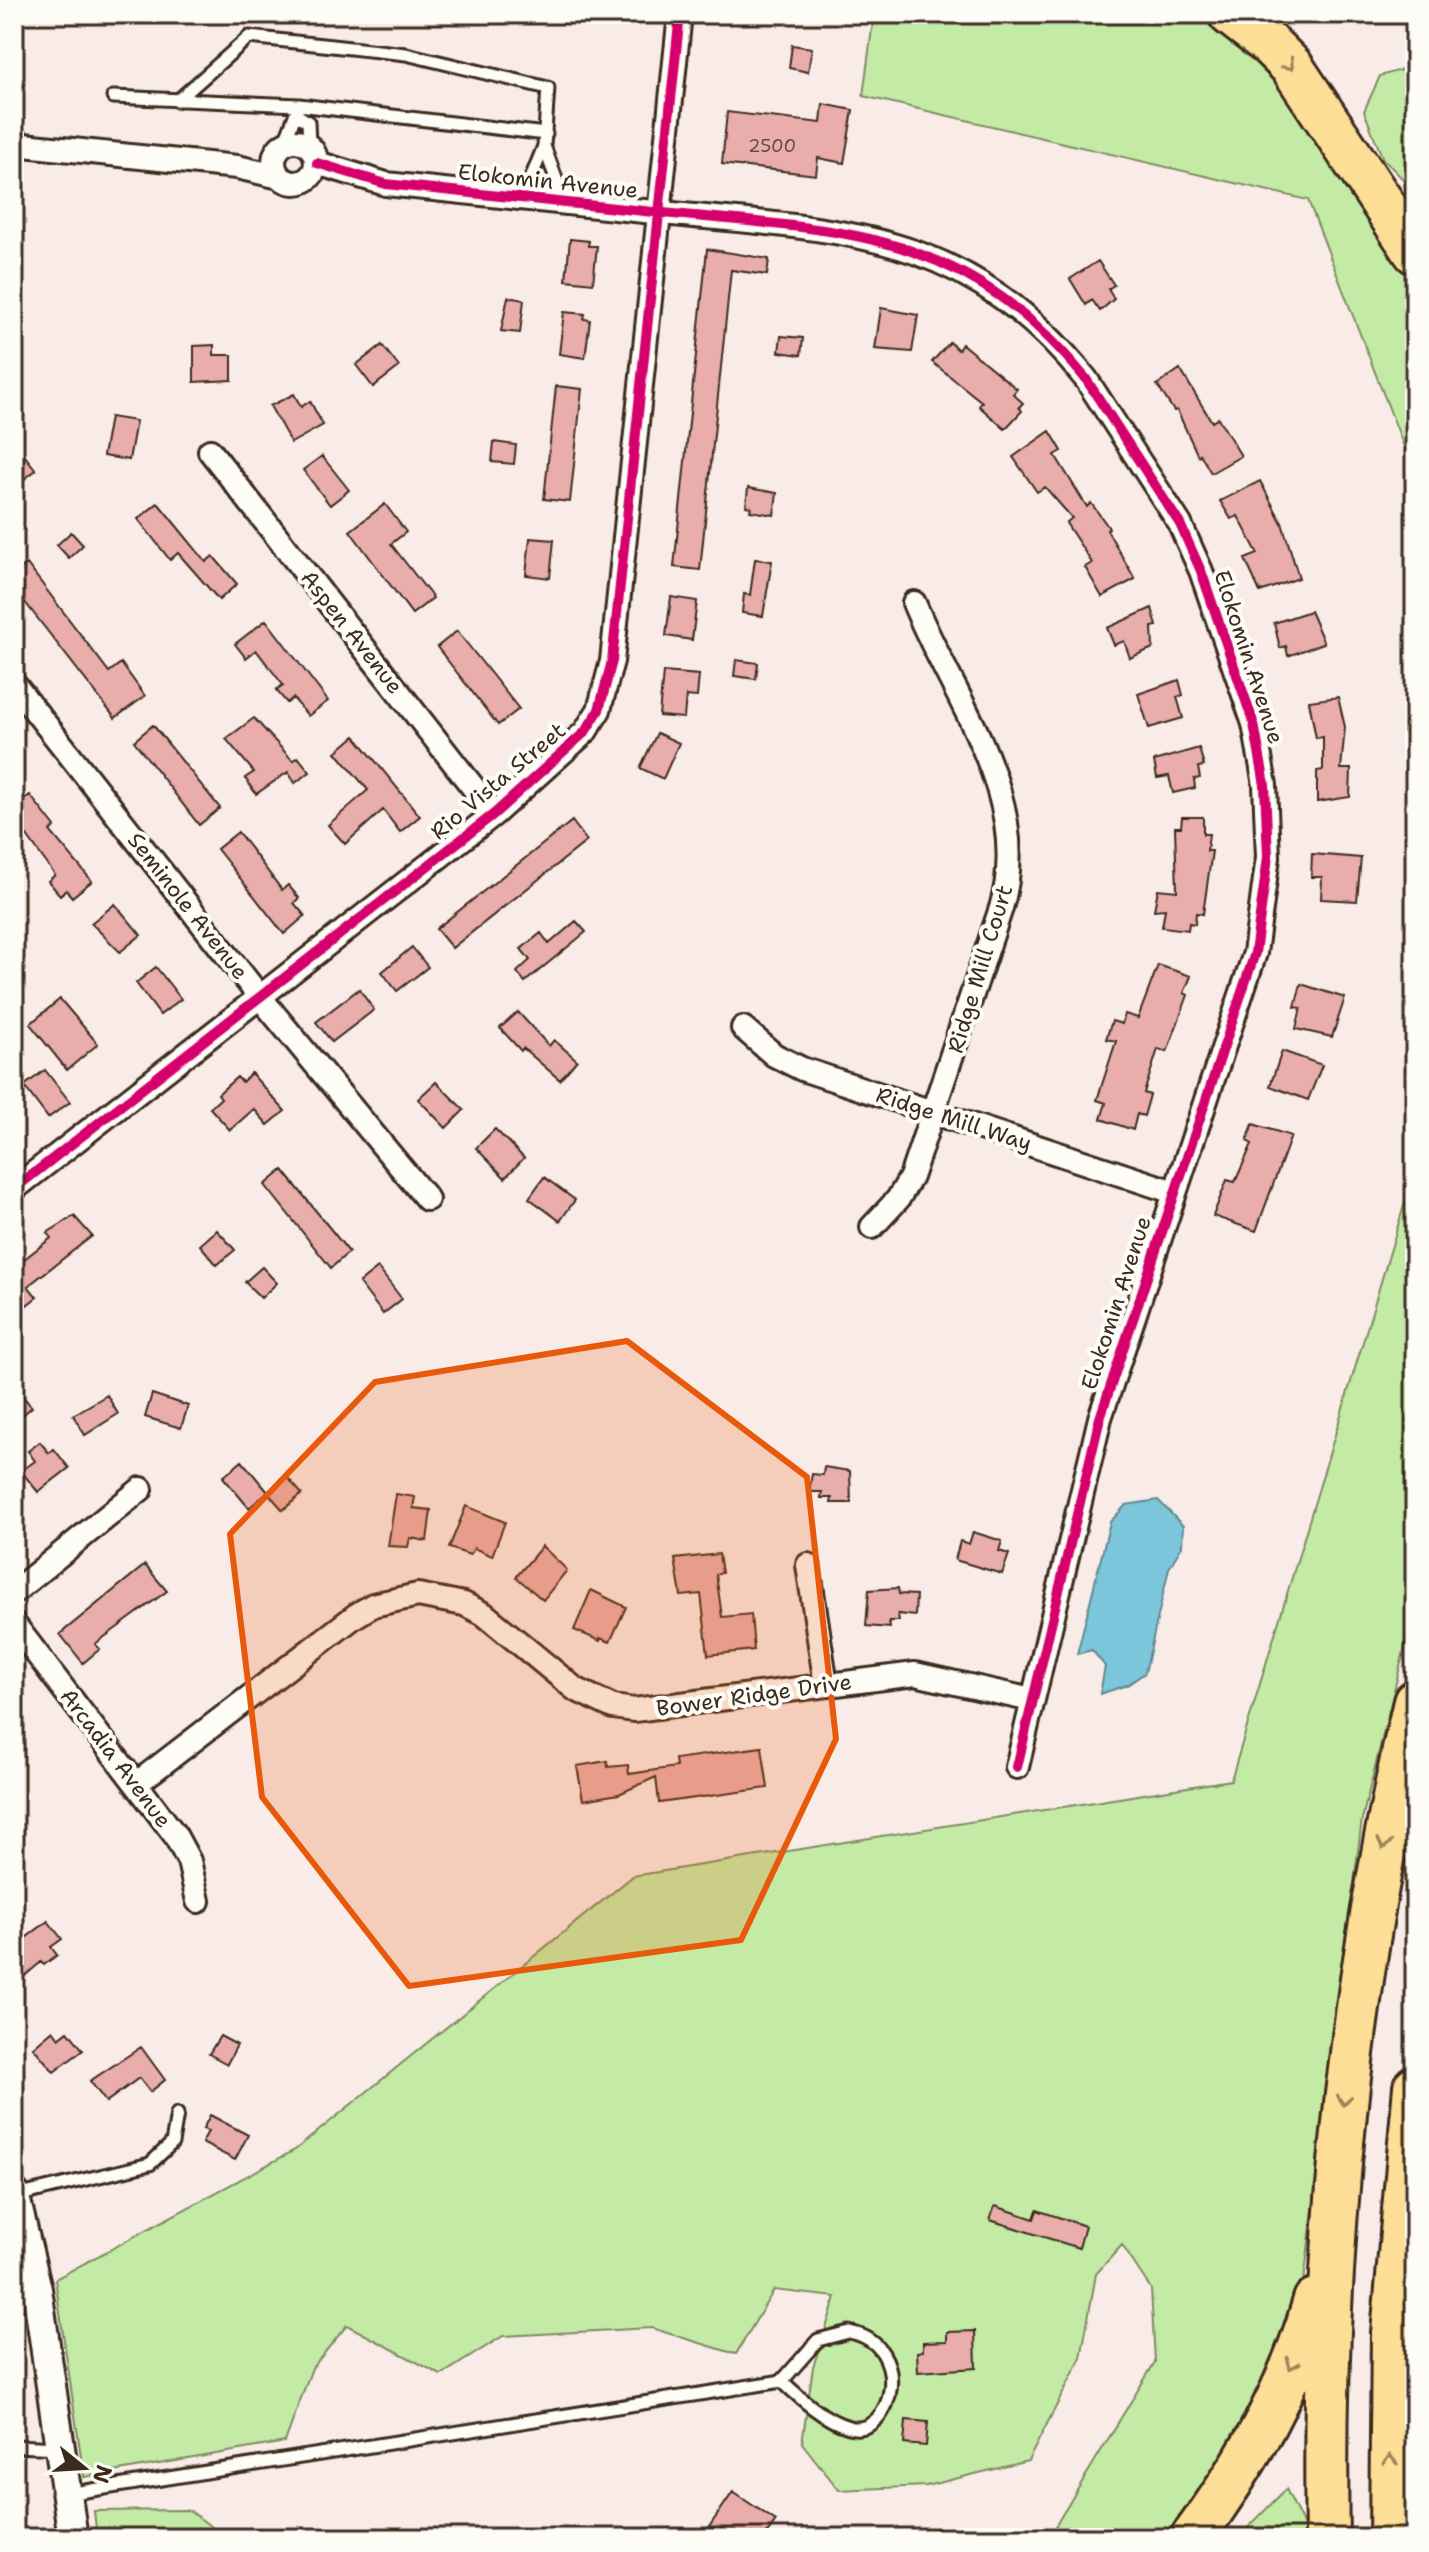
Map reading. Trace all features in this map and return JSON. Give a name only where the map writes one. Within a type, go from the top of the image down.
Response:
[{"type":"highway","points":[[1230,14],[1270,45],[1300,77],[1415,252]]},
{"type":"highway","points":[[1327,2538],[1326,2349],[1332,2237],[1352,2032],[1378,1875],[1415,1702]]},
{"type":"highway","points":[[1391,2538],[1393,2333],[1415,2087]]},
{"type":"highway","points":[[1192,2538],[1222,2498],[1266,2424],[1304,2337],[1332,2237]]},
{"type":"street","name":"Rio Vista Street","points":[[17,1180],[494,814],[585,732],[599,710],[607,686],[680,14]]},
{"type":"street","points":[[14,144],[237,167],[291,182],[305,181],[313,154],[297,141],[237,167]]},
{"type":"street","points":[[280,150],[280,177]]},
{"type":"street","name":"Elokomin Avenue","points":[[313,154],[386,184],[858,234],[932,258],[990,289],[1043,329],[1086,379],[1190,544],[1254,724],[1265,785],[1268,857],[1255,953],[1100,1418],[1017,1767]]},
{"type":"street","name":"Aspen Avenue","points":[[210,451],[494,814]]},
{"type":"street","name":"Ridge Mill Court","points":[[872,1227],[905,1189],[935,1113],[1006,889],[1011,845],[998,789],[964,707],[933,650],[914,603]]},
{"type":"street","name":"Seminole Avenue","points":[[14,684],[259,996],[427,1199]]},
{"type":"street","name":"Ridge Mill Way","points":[[743,1028],[774,1055],[802,1069],[1174,1192]]},
{"type":"street","points":[[14,1592],[141,1489]]},
{"type":"street","points":[[808,1565],[826,1685]]},
{"type":"street","name":"Bower Ridge Drive","points":[[136,1784],[355,1616],[373,1605],[406,1597],[440,1597],[484,1614],[575,1689],[613,1707],[658,1710],[915,1674],[1032,1700]]},
{"type":"street","name":"Arcadia Avenue","points":[[14,1624],[183,1847],[198,1901]]},
{"type":"street","points":[[14,2195],[37,2289],[73,2538]]},
{"type":"lane","points":[[177,101],[249,37],[406,54],[548,88],[545,140],[523,198]]},
{"type":"lane","points":[[113,97],[298,110],[545,140]]},
{"type":"lane","points":[[280,150],[290,121],[298,110]]},
{"type":"lane","points":[[298,110],[308,122],[313,154]]},
{"type":"lane","points":[[545,140],[565,203]]},
{"type":"lane","points":[[14,2195],[150,2164],[172,2143],[177,2114]]},
{"type":"lane","points":[[67,2494],[782,2381],[818,2340],[849,2332],[865,2335],[877,2343],[890,2366],[891,2384],[880,2416],[871,2424],[853,2428],[816,2409],[782,2381]]},
{"type":"lane","points":[[14,2446],[61,2448]]},
{"type":"highlighted area","points":[[627,1341],[807,1477],[836,1739],[741,1940],[409,1986],[262,1797],[230,1534],[375,1382]]},
{"type":"green space","points":[[874,14],[1193,14],[1244,40],[1303,107],[1415,280],[1415,475],[1308,200],[863,96]]},
{"type":"green space","points":[[1404,69],[1415,72],[1415,191],[1383,159],[1364,111],[1380,76]]},
{"type":"green space","points":[[1415,1169],[1415,1607],[1362,1819],[1302,2297],[1232,2457],[1177,2538],[1048,2538],[1155,2362],[1151,2289],[1122,2245],[1096,2274],[1081,2358],[1028,2461],[926,2486],[839,2490],[802,2443],[813,2367],[836,2297],[774,2290],[736,2354],[651,2328],[503,2336],[441,2375],[347,2325],[312,2368],[285,2442],[84,2477],[55,2279],[295,2150],[633,1876],[1231,1780]]},
{"type":"green space","points":[[1286,2489],[1310,2538],[1238,2538]]},
{"type":"green space","points":[[189,2510],[226,2538],[97,2538],[94,2511]]},
{"type":"water","points":[[1158,1500],[1183,1526],[1182,1546],[1169,1568],[1145,1673],[1127,1685],[1100,1694],[1105,1666],[1092,1650],[1077,1654],[1110,1522],[1126,1505]]},
{"type":"building","points":[[792,45],[812,48],[808,72],[789,68]]},
{"type":"building","points":[[823,104],[853,110],[844,163],[818,158],[816,175],[722,164],[727,112],[821,123]]},
{"type":"building","points":[[570,239],[589,241],[588,246],[597,246],[593,283],[566,280]]},
{"type":"building","points":[[707,249],[769,259],[767,275],[731,270],[700,570],[674,567]]},
{"type":"building","points":[[1098,261],[1114,285],[1108,289],[1114,299],[1100,311],[1092,300],[1086,305],[1070,279]]},
{"type":"building","points":[[508,297],[524,300],[520,333],[501,331]]},
{"type":"building","points":[[881,308],[918,315],[912,352],[875,349]]},
{"type":"building","points":[[564,312],[585,314],[584,319],[590,320],[585,358],[559,354]]},
{"type":"building","points":[[781,336],[803,338],[801,355],[779,352]]},
{"type":"building","points":[[950,342],[958,350],[962,344],[1017,389],[1013,394],[1023,403],[1019,407],[1022,411],[1005,429],[979,406],[982,402],[932,362]]},
{"type":"building","points":[[214,345],[214,355],[232,355],[232,380],[194,382],[194,346]]},
{"type":"building","points":[[382,345],[399,367],[373,387],[356,365]]},
{"type":"building","points":[[1180,369],[1212,422],[1218,418],[1241,456],[1211,473],[1200,454],[1198,456],[1177,410],[1174,411],[1157,385]]},
{"type":"building","points":[[556,386],[582,389],[570,502],[544,499]]},
{"type":"building","points":[[294,394],[301,407],[310,401],[323,425],[291,443],[270,406]]},
{"type":"building","points":[[110,417],[136,421],[129,460],[103,456]]},
{"type":"building","points":[[1050,431],[1062,451],[1055,455],[1087,507],[1091,503],[1109,528],[1107,530],[1135,579],[1102,597],[1085,567],[1092,563],[1066,523],[1072,518],[1045,487],[1037,492],[1013,457]]},
{"type":"building","points":[[14,442],[36,470],[14,487]]},
{"type":"building","points":[[494,442],[516,445],[514,464],[492,462]]},
{"type":"building","points":[[322,456],[349,490],[330,505],[303,470]]},
{"type":"building","points":[[1260,481],[1282,523],[1299,578],[1260,592],[1245,559],[1258,554],[1238,516],[1231,519],[1220,501]]},
{"type":"building","points":[[748,488],[777,493],[774,515],[750,511],[751,507],[746,506]]},
{"type":"building","points":[[158,503],[206,562],[213,556],[237,584],[219,600],[178,553],[170,560],[138,519]]},
{"type":"building","points":[[385,504],[406,532],[391,544],[433,598],[412,614],[350,531]]},
{"type":"building","points":[[71,532],[83,545],[69,558],[57,545]]},
{"type":"building","points":[[530,538],[554,540],[550,578],[526,575]]},
{"type":"building","points":[[755,559],[772,561],[763,616],[742,613],[744,594],[750,595]]},
{"type":"building","points":[[27,564],[109,672],[121,663],[145,696],[115,718],[14,588],[14,573]]},
{"type":"building","points":[[671,597],[697,601],[692,640],[666,636]]},
{"type":"building","points":[[1152,608],[1157,626],[1152,627],[1153,648],[1130,658],[1124,641],[1114,645],[1107,628]]},
{"type":"building","points":[[1310,611],[1324,643],[1288,656],[1286,646],[1280,648],[1274,623]]},
{"type":"building","points":[[266,620],[328,701],[308,716],[293,698],[287,703],[276,690],[283,685],[256,650],[246,658],[235,644]]},
{"type":"building","points":[[457,631],[519,709],[498,725],[437,647]]},
{"type":"building","points":[[736,660],[758,663],[756,679],[734,676]]},
{"type":"building","points":[[663,672],[699,675],[697,697],[686,696],[684,718],[659,716]]},
{"type":"building","points":[[1179,680],[1183,695],[1177,697],[1183,718],[1149,728],[1138,694]]},
{"type":"building","points":[[1338,697],[1345,727],[1341,769],[1351,769],[1350,797],[1317,802],[1317,771],[1323,770],[1323,737],[1316,738],[1309,701]]},
{"type":"building","points":[[254,718],[293,761],[298,757],[310,772],[295,783],[288,772],[256,794],[245,778],[254,772],[226,739]]},
{"type":"building","points":[[153,725],[220,808],[199,825],[134,741]]},
{"type":"building","points":[[657,733],[679,743],[663,779],[640,768]]},
{"type":"building","points":[[355,736],[420,816],[400,832],[383,810],[345,844],[328,825],[368,790],[336,752]]},
{"type":"building","points":[[1199,748],[1204,766],[1198,767],[1200,778],[1194,779],[1195,788],[1173,793],[1169,776],[1157,778],[1154,761]]},
{"type":"building","points":[[30,795],[55,827],[50,831],[92,881],[72,897],[66,890],[60,895],[48,881],[55,875],[14,818],[14,807]]},
{"type":"building","points":[[1182,817],[1203,817],[1203,834],[1209,834],[1207,851],[1212,851],[1203,914],[1196,913],[1195,924],[1189,923],[1188,930],[1162,927],[1165,909],[1154,910],[1158,889],[1177,891],[1175,827],[1181,827]]},
{"type":"building","points":[[572,821],[587,841],[452,948],[436,929]]},
{"type":"building","points":[[238,832],[282,890],[288,885],[299,898],[294,903],[305,916],[284,934],[217,849]]},
{"type":"building","points":[[1312,854],[1361,858],[1357,901],[1321,899],[1322,877],[1311,877]]},
{"type":"building","points":[[115,904],[141,935],[120,952],[91,923]]},
{"type":"building","points":[[576,921],[586,932],[525,982],[517,972],[530,960],[521,949],[541,933],[549,944]]},
{"type":"building","points":[[412,947],[428,967],[397,991],[382,972]]},
{"type":"building","points":[[1158,965],[1191,976],[1184,993],[1188,995],[1167,1052],[1158,1049],[1144,1093],[1150,1095],[1144,1116],[1137,1114],[1133,1130],[1101,1119],[1106,1103],[1097,1100],[1116,1041],[1106,1039],[1112,1021],[1122,1024],[1125,1014],[1138,1018]]},
{"type":"building","points":[[156,967],[181,999],[160,1015],[136,983]]},
{"type":"building","points":[[1301,984],[1345,998],[1332,1037],[1296,1029],[1301,1008],[1295,1007]]},
{"type":"building","points":[[359,989],[374,1010],[332,1042],[316,1022]]},
{"type":"building","points":[[60,999],[98,1044],[67,1070],[30,1024]]},
{"type":"building","points":[[518,1012],[549,1046],[554,1040],[577,1060],[560,1080],[523,1048],[521,1051],[500,1028]]},
{"type":"building","points":[[1282,1051],[1322,1065],[1308,1100],[1270,1086]]},
{"type":"building","points":[[45,1070],[70,1102],[48,1118],[24,1086]]},
{"type":"building","points":[[251,1073],[285,1111],[268,1125],[254,1109],[230,1130],[210,1108],[221,1098],[218,1094],[237,1077],[242,1082]]},
{"type":"building","points":[[436,1082],[464,1110],[446,1128],[418,1099]]},
{"type":"building","points":[[1253,1124],[1291,1136],[1256,1231],[1213,1216],[1227,1180],[1235,1182],[1252,1144],[1247,1141]]},
{"type":"building","points":[[495,1129],[524,1158],[505,1178],[476,1148]]},
{"type":"building","points":[[283,1170],[349,1252],[331,1268],[265,1185]]},
{"type":"building","points":[[544,1177],[575,1200],[560,1221],[529,1198]]},
{"type":"building","points":[[74,1216],[92,1236],[28,1286],[37,1297],[14,1315],[14,1267],[51,1238],[47,1233]]},
{"type":"building","points":[[217,1230],[235,1250],[217,1265],[200,1245]]},
{"type":"building","points":[[262,1267],[277,1283],[261,1298],[245,1282]]},
{"type":"building","points":[[378,1268],[402,1299],[383,1314],[359,1283]]},
{"type":"building","points":[[14,1386],[32,1407],[14,1423]]},
{"type":"building","points":[[152,1394],[188,1406],[181,1428],[145,1417]]},
{"type":"building","points":[[107,1395],[118,1414],[85,1435],[73,1415]]},
{"type":"building","points":[[40,1442],[49,1453],[54,1449],[69,1468],[38,1492],[21,1471],[35,1461],[28,1451]]},
{"type":"building","points":[[242,1461],[268,1492],[249,1508],[223,1477]]},
{"type":"building","points":[[824,1467],[850,1471],[851,1503],[831,1503],[832,1498],[821,1498],[822,1492],[809,1492],[812,1474],[823,1475]]},
{"type":"building","points":[[287,1477],[302,1494],[283,1510],[268,1493]]},
{"type":"building","points":[[396,1494],[415,1497],[413,1508],[431,1510],[427,1541],[410,1538],[408,1547],[388,1546]]},
{"type":"building","points":[[466,1506],[505,1522],[492,1556],[474,1548],[470,1555],[449,1548]]},
{"type":"building","points":[[973,1532],[1002,1541],[999,1551],[1009,1554],[1002,1574],[955,1560],[960,1541],[969,1544]]},
{"type":"building","points":[[542,1546],[567,1570],[543,1600],[516,1577]]},
{"type":"building","points":[[719,1554],[722,1573],[716,1574],[722,1617],[751,1614],[754,1650],[708,1655],[701,1594],[681,1596],[675,1559]]},
{"type":"building","points":[[145,1565],[167,1591],[95,1644],[100,1649],[83,1663],[60,1634]]},
{"type":"building","points":[[898,1588],[899,1594],[916,1595],[915,1616],[898,1614],[899,1621],[889,1621],[890,1628],[866,1626],[869,1590]]},
{"type":"building","points":[[591,1590],[626,1607],[610,1642],[574,1630]]},
{"type":"building","points":[[762,1747],[768,1788],[659,1803],[656,1777],[619,1794],[583,1800],[577,1766],[607,1761],[608,1767],[628,1765],[629,1774],[676,1767],[675,1759]]},
{"type":"building","points":[[48,1921],[62,1939],[51,1947],[57,1955],[44,1965],[41,1962],[14,1985],[14,1947]]},
{"type":"building","points":[[53,2030],[59,2038],[68,2031],[83,2050],[54,2072],[33,2047]]},
{"type":"building","points":[[220,2036],[237,2045],[227,2064],[209,2054]]},
{"type":"building","points":[[141,2047],[165,2080],[150,2092],[139,2078],[106,2102],[90,2081]]},
{"type":"building","points":[[210,2115],[248,2135],[235,2160],[202,2143],[208,2131],[203,2129]]},
{"type":"building","points":[[995,2206],[1034,2219],[1037,2210],[1085,2226],[1079,2248],[990,2220]]},
{"type":"building","points":[[975,2331],[976,2368],[918,2372],[917,2352],[923,2351],[923,2342],[947,2341],[947,2332]]},
{"type":"building","points":[[906,2420],[928,2422],[926,2446],[904,2444]]},
{"type":"building","points":[[733,2492],[776,2521],[764,2538],[725,2538],[709,2527]]},
{"type":"cycle path","points":[[14,1189],[494,814],[585,732],[599,710],[612,661],[680,14]]},
{"type":"cycle path","points":[[317,163],[386,184],[843,233],[895,246],[945,264],[993,291],[1040,329],[1086,379],[1180,524],[1201,571],[1254,724],[1265,785],[1268,857],[1255,953],[1100,1418],[1017,1767]]}]
